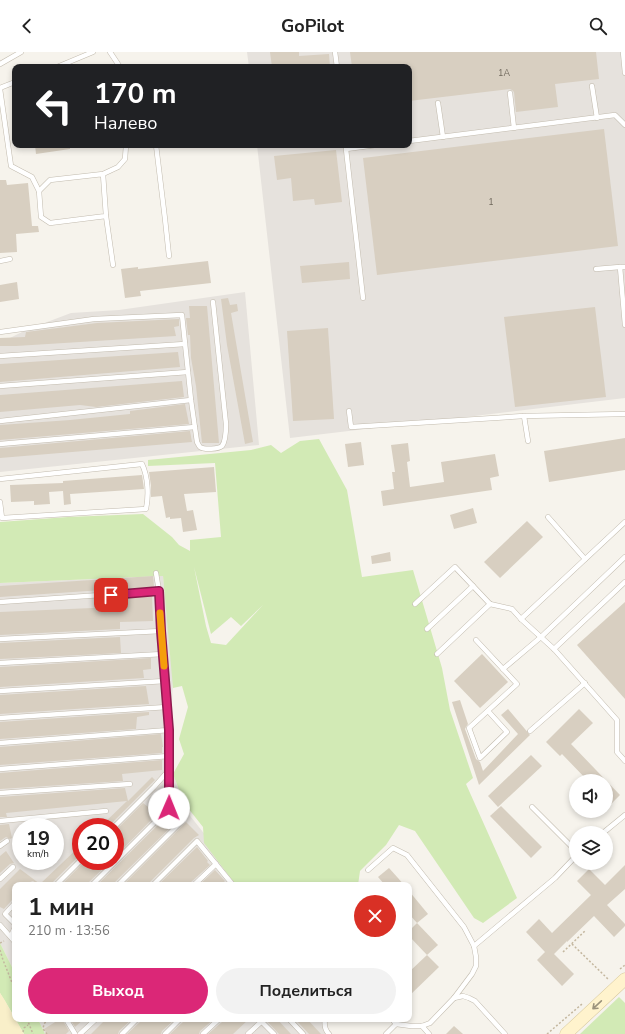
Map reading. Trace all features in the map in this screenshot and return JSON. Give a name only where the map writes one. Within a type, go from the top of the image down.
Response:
[{"type":"main road","points":[[566,1034],[625,979]]},
{"type":"lane","points":[[0,64],[21,52]]},
{"type":"lane","points":[[64,64],[93,52]]},
{"type":"lane","points":[[110,52],[118,64]]},
{"type":"lane","points":[[336,52],[337,64]]},
{"type":"lane","points":[[622,52],[625,73]]},
{"type":"lane","points":[[12,83],[0,89],[11,166],[32,177],[39,191],[41,217],[50,223],[106,216]]},
{"type":"lane","points":[[592,86],[597,118]]},
{"type":"lane","points":[[510,93],[514,128]]},
{"type":"lane","points":[[438,102],[443,137]]},
{"type":"lane","points":[[412,141],[615,115],[625,126]]},
{"type":"lane","points":[[39,191],[50,180],[103,174],[118,167],[125,159],[126,148]]},
{"type":"lane","points":[[156,148],[168,256]]},
{"type":"lane","points":[[345,148],[364,298]]},
{"type":"lane","points":[[103,174],[106,216],[113,265]]},
{"type":"lane","points":[[0,261],[10,259]]},
{"type":"lane","points":[[596,269],[622,267],[625,325]]},
{"type":"lane","points":[[0,332],[2,333],[94,319],[182,315],[197,442],[201,448],[218,448],[223,445],[224,442],[226,424],[213,302]]},
{"type":"lane","points":[[0,356],[185,344]]},
{"type":"lane","points":[[0,386],[188,372]]},
{"type":"lane","points":[[0,420],[191,400]]},
{"type":"lane","points":[[349,411],[351,427],[524,416],[625,414]]},
{"type":"lane","points":[[524,416],[528,441]]},
{"type":"lane","points":[[0,444],[195,427]]},
{"type":"lane","points":[[0,479],[142,464],[146,471],[148,500],[146,509],[2,518],[0,502]]},
{"type":"lane","points":[[548,517],[585,559]]},
{"type":"lane","points":[[521,619],[625,522]]},
{"type":"lane","points":[[503,669],[540,637],[625,557]]},
{"type":"lane","points":[[415,604],[455,567],[490,604],[512,609],[554,649],[617,720],[617,752],[625,761]]},
{"type":"lane","points":[[95,882],[169,808],[169,730],[159,591],[156,573]]},
{"type":"lane","points":[[554,649],[625,582]]},
{"type":"lane","points":[[427,629],[473,586]]},
{"type":"lane","points":[[0,602],[159,591]]},
{"type":"lane","points":[[436,654],[490,604]]},
{"type":"lane","points":[[0,639],[161,631]]},
{"type":"lane","points":[[476,640],[517,684],[469,728],[480,758],[507,732],[488,711]]},
{"type":"lane","points":[[0,663],[163,654]]},
{"type":"lane","points":[[0,691],[165,681]]},
{"type":"lane","points":[[530,731],[585,683]]},
{"type":"lane","points":[[0,718],[167,707]]},
{"type":"lane","points":[[0,743],[169,730]]},
{"type":"lane","points":[[0,769],[169,756]]},
{"type":"lane","points":[[123,818],[169,770]]},
{"type":"lane","points":[[0,793],[130,784]]},
{"type":"lane","points":[[532,807],[569,844]]},
{"type":"lane","points":[[121,882],[182,821],[169,808]]},
{"type":"lane","points":[[0,821],[106,811]]},
{"type":"lane","points":[[612,826],[625,815]]},
{"type":"lane","points":[[0,846],[7,841]]},
{"type":"lane","points":[[156,882],[197,841],[230,882]]},
{"type":"lane","points":[[368,870],[393,848],[407,855],[464,927],[474,946],[476,958],[476,966],[472,974],[454,998],[430,1023],[422,1026],[396,1024],[386,1034]]},
{"type":"lane","points":[[474,946],[555,878],[569,863]]},
{"type":"lane","points":[[197,882],[216,864]]},
{"type":"lane","points":[[0,879],[12,868]]},
{"type":"lane","points":[[59,882],[72,869]]},
{"type":"lane","points":[[12,906],[5,914],[12,922]]},
{"type":"lane","points":[[0,925],[11,936]]},
{"type":"lane","points":[[454,998],[463,996],[475,1002],[505,1034]]},
{"type":"lane","points":[[68,1022],[75,1034]]},
{"type":"lane","points":[[80,1034],[93,1022]]},
{"type":"lane","points":[[122,1034],[134,1022]]},
{"type":"lane","points":[[165,1034],[177,1022]]},
{"type":"lane","points":[[202,1034],[215,1022]]},
{"type":"lane","points":[[248,1034],[259,1022]]},
{"type":"lane","points":[[263,1022],[274,1034]]},
{"type":"lane","points":[[292,1022],[303,1034]]},
{"type":"lane","points":[[325,1022],[326,1031],[329,1034]]},
{"type":"lane","points":[[422,1026],[429,1034]]},
{"type":"path","points":[[563,952],[586,930]]},
{"type":"path","points":[[572,944],[616,988]]},
{"type":"path","points":[[0,950],[12,982]]},
{"type":"path","points":[[46,1022],[43,1029],[47,1034]]},
{"type":"path","points":[[23,1032],[24,1028],[29,1024],[33,1034]]},
{"type":"shaded area","points":[[247,52],[625,52],[625,398],[290,438],[257,148],[412,148],[412,64],[249,64]]},
{"type":"shaded area","points":[[245,292],[259,445],[0,472],[0,343],[26,330],[71,313],[119,310]]},
{"type":"shaded area","points":[[163,576],[173,680],[169,762],[187,812],[243,882],[12,882],[12,967],[0,943],[0,583]]},
{"type":"shaded area","points":[[39,1022],[322,1022],[332,1034],[45,1034]]},
{"type":"green space","points":[[319,439],[347,490],[362,577],[413,570],[442,668],[450,710],[473,778],[466,784],[517,898],[483,923],[474,918],[415,831],[399,825],[386,845],[360,871],[358,882],[234,882],[204,843],[203,827],[184,803],[173,774],[184,754],[179,739],[188,707],[182,686],[173,688],[163,576],[0,583],[0,522],[143,514],[172,537],[179,545],[190,551],[190,540],[221,537],[215,463],[148,466],[148,460],[251,450],[271,445],[281,453],[300,441]],"holes":[[[194,567],[211,634],[231,617],[241,626],[263,605],[226,645],[211,643]]]},
{"type":"green space","points":[[0,943],[12,967],[12,1013],[0,993]]},
{"type":"green space","points":[[619,997],[625,1003],[625,1034],[580,1034]]},
{"type":"green space","points":[[17,1022],[39,1022],[45,1034],[24,1034]]},
{"type":"sand","points":[[0,993],[12,1013],[12,1022],[17,1022],[24,1034],[0,1034]]},
{"type":"building","points":[[270,52],[299,52],[299,56],[329,54],[330,64],[272,64]]},
{"type":"building","points":[[350,52],[596,52],[599,79],[555,84],[558,107],[516,112],[514,92],[510,89],[412,101],[412,64],[352,64]]},
{"type":"building","points":[[604,129],[618,246],[377,275],[363,158]]},
{"type":"building","points":[[35,148],[70,148],[70,149],[36,154]]},
{"type":"building","points":[[336,150],[342,202],[315,205],[314,199],[293,201],[291,178],[277,180],[274,156]]},
{"type":"building","points":[[0,180],[6,180],[7,185],[28,183],[32,226],[38,226],[39,232],[16,234],[17,252],[0,253]]},
{"type":"building","points":[[208,261],[211,283],[140,291],[141,296],[125,298],[121,269],[138,267],[138,269]]},
{"type":"building","points":[[349,262],[350,279],[302,283],[300,266]]},
{"type":"building","points":[[17,282],[19,299],[0,302],[0,285]]},
{"type":"building","points":[[228,298],[230,305],[237,304],[238,311],[231,313],[253,442],[245,444],[227,345],[221,299]]},
{"type":"building","points":[[189,306],[207,306],[219,443],[202,443],[196,386],[191,358],[190,335],[188,335],[186,318],[190,318]]},
{"type":"building","points":[[595,307],[606,397],[515,407],[504,317]]},
{"type":"building","points":[[179,319],[179,326],[174,327],[176,336],[0,346],[0,338],[25,337],[26,332],[97,323]]},
{"type":"building","points":[[328,328],[334,419],[293,421],[287,331]]},
{"type":"building","points":[[178,352],[180,367],[0,382],[0,364]]},
{"type":"building","points":[[182,381],[184,397],[96,407],[80,405],[0,412],[0,395]]},
{"type":"building","points":[[185,404],[189,424],[0,440],[0,425],[130,414],[130,411]]},
{"type":"building","points":[[190,431],[192,442],[0,458],[0,448]]},
{"type":"building","points":[[625,438],[625,470],[549,482],[544,451]]},
{"type":"building","points":[[361,442],[364,465],[348,467],[345,444]]},
{"type":"building","points":[[408,443],[410,461],[407,462],[410,487],[444,482],[441,462],[495,454],[499,476],[490,478],[492,490],[383,506],[381,491],[394,489],[392,472],[395,472],[391,445]]},
{"type":"building","points":[[214,467],[216,492],[184,494],[187,511],[193,510],[197,530],[183,532],[181,518],[166,518],[162,496],[151,497],[149,472]]},
{"type":"building","points":[[142,475],[144,489],[70,494],[71,504],[64,505],[63,491],[49,492],[50,504],[34,505],[34,501],[11,502],[10,485],[63,483],[63,481]]},
{"type":"building","points":[[473,508],[477,523],[454,529],[450,515]]},
{"type":"building","points":[[527,521],[543,537],[500,578],[484,562]]},
{"type":"building","points":[[390,552],[391,561],[372,564],[371,556]]},
{"type":"building","points":[[153,576],[154,586],[152,588],[0,597],[0,586]]},
{"type":"building","points":[[152,595],[153,621],[120,622],[120,629],[0,635],[0,612],[115,607],[116,598]]},
{"type":"building","points":[[625,602],[625,699],[577,645]]},
{"type":"building","points":[[120,637],[121,653],[0,659],[0,643]]},
{"type":"building","points":[[482,654],[508,682],[480,708],[454,681]]},
{"type":"building","points":[[151,658],[151,669],[143,670],[144,678],[0,687],[0,667]]},
{"type":"building","points":[[146,686],[149,704],[0,714],[0,695]]},
{"type":"building","points":[[460,700],[468,724],[465,729],[476,759],[480,762],[483,771],[518,734],[501,715],[508,709],[530,735],[479,785],[452,702]]},
{"type":"building","points":[[579,709],[593,723],[571,744],[600,774],[581,774],[562,754],[560,756],[546,742]]},
{"type":"building","points":[[149,712],[149,715],[137,717],[136,729],[0,739],[0,722]]},
{"type":"building","points":[[161,734],[163,747],[162,753],[0,765],[0,747]]},
{"type":"building","points":[[531,755],[542,766],[498,807],[488,796]]},
{"type":"building","points":[[162,760],[162,770],[122,774],[123,781],[0,789],[0,773]]},
{"type":"building","points":[[152,777],[155,780],[117,818],[109,818],[127,801],[6,813],[7,817],[0,817],[0,797],[125,788],[128,801]]},
{"type":"building","points":[[613,788],[620,795],[613,802]]},
{"type":"building","points":[[143,803],[157,814],[124,848],[124,822]]},
{"type":"building","points":[[501,806],[542,847],[531,858],[490,816]]},
{"type":"building","points":[[168,815],[176,822],[115,882],[100,882],[112,870],[124,870],[124,858]]},
{"type":"building","points":[[186,822],[199,835],[194,838],[150,882],[126,882]]},
{"type":"building","points":[[9,824],[12,838],[10,839],[6,837],[0,841],[0,825]]},
{"type":"building","points":[[197,847],[210,865],[191,882],[161,882]]},
{"type":"building","points":[[6,851],[12,860],[12,864],[0,873],[0,856]]},
{"type":"building","points":[[72,854],[72,863],[53,882],[42,882],[55,870],[64,870],[64,861]]},
{"type":"building","points":[[625,865],[625,889],[607,905],[625,924],[625,926],[614,937],[594,916],[567,941],[554,954],[574,974],[562,986],[537,960],[545,952],[526,932],[539,919],[552,933],[591,895],[577,881],[588,870],[590,870],[605,885]]},
{"type":"building","points":[[389,868],[401,882],[382,882],[378,877]]},
{"type":"building","points":[[19,870],[21,870],[37,882],[12,882],[12,900],[4,909],[0,907],[0,889]]},
{"type":"building","points":[[76,870],[102,870],[89,882],[64,882]]},
{"type":"building","points":[[215,870],[225,881],[224,882],[202,882]]},
{"type":"building","points":[[412,895],[428,914],[417,923],[412,917]]},
{"type":"building","points":[[417,923],[438,945],[427,955],[412,939],[412,928]]},
{"type":"building","points":[[427,955],[439,967],[412,993],[412,969]]},
{"type":"building","points":[[55,1022],[64,1022],[69,1031],[66,1034],[47,1034],[44,1029]]},
{"type":"building","points":[[72,1022],[81,1022],[75,1027]]},
{"type":"building","points":[[103,1022],[129,1022],[119,1031],[118,1034],[91,1034]]},
{"type":"building","points":[[140,1022],[172,1022],[162,1031],[161,1034],[127,1034]]},
{"type":"building","points":[[183,1022],[210,1022],[200,1031],[199,1034],[170,1034]]},
{"type":"building","points":[[222,1022],[246,1022],[233,1034],[208,1034]]},
{"type":"building","points":[[268,1022],[280,1022],[291,1034],[279,1034]]},
{"type":"building","points":[[298,1022],[310,1022],[321,1034],[309,1034]]},
{"type":"building","points":[[454,1026],[463,1034],[446,1034]]},
{"type":"slow traffic","points":[[160,613],[164,666]]},
{"type":"route","points":[[111,595],[159,591],[169,730],[169,808]]}]
